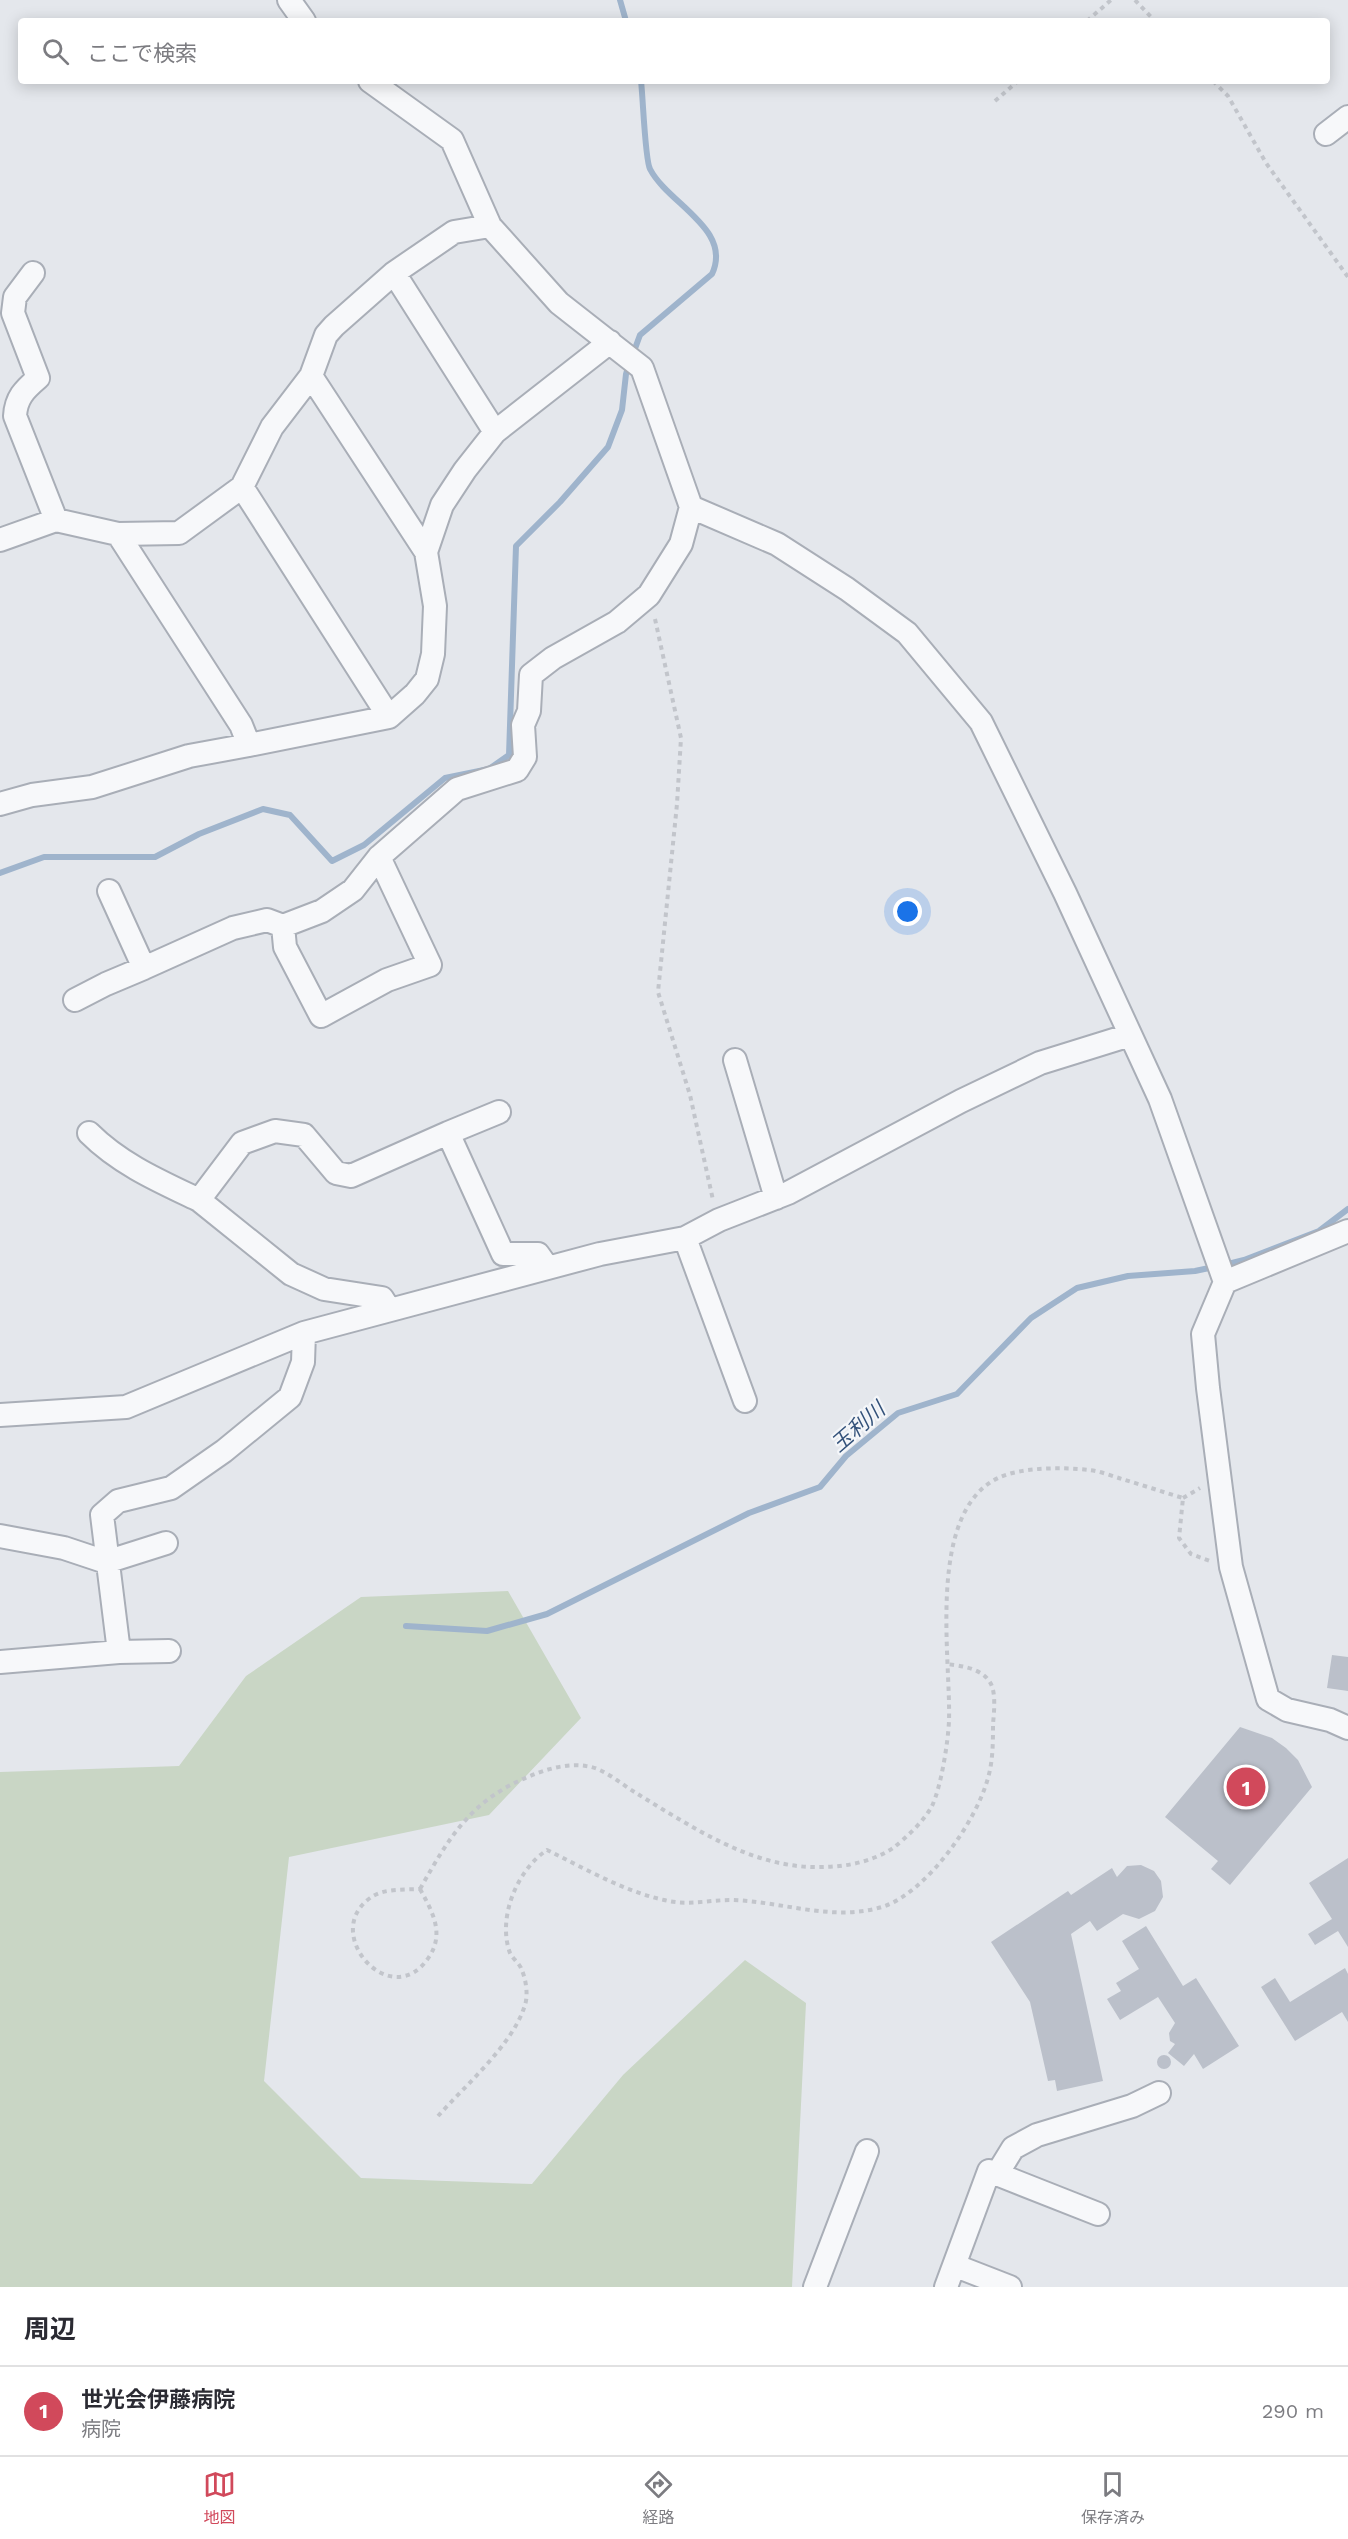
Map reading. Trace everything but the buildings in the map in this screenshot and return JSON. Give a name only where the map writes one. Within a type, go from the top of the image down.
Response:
[{"type":"street","points":[[289,0],[302,18]]},
{"type":"street","points":[[75,1000],[105,984],[233,928],[267,920],[283,926],[322,911],[353,890],[379,856],[457,789],[517,770],[525,757],[523,725],[529,711],[531,675],[553,658],[617,622],[649,595],[681,544],[691,507],[642,368],[559,303],[490,226],[452,140],[374,84]]},
{"type":"street","points":[[1326,134],[1348,117]]},
{"type":"street","points":[[0,540],[56,520],[118,534],[179,533],[242,487],[272,427],[311,376],[326,335],[394,273],[454,232],[490,226]]},
{"type":"street","points":[[33,273],[15,297],[13,313],[38,378],[25,388],[15,402],[15,416],[56,520]]},
{"type":"street","points":[[394,273],[495,432]]},
{"type":"street","points":[[426,552],[442,505],[465,470],[495,432],[610,342]]},
{"type":"street","points":[[0,804],[32,795],[92,787],[189,756],[389,717],[415,694],[427,679],[433,654],[435,606],[426,552],[311,376]]},
{"type":"street","points":[[242,487],[389,717]]},
{"type":"street","points":[[691,507],[777,544],[847,589],[907,633],[981,722],[1065,892],[1160,1099],[1225,1282],[1203,1334],[1231,1567],[1268,1699],[1287,1710],[1330,1719],[1348,1728]]},
{"type":"street","points":[[118,534],[241,725],[249,745]]},
{"type":"street","points":[[283,926],[285,946],[321,1016],[387,980],[430,965],[379,856]]},
{"type":"street","points":[[109,891],[144,968]]},
{"type":"street","points":[[0,1415],[126,1407],[304,1333],[600,1254],[685,1238],[719,1220],[776,1198],[961,1101],[1040,1063],[1131,1035]]},
{"type":"street","points":[[735,1060],[776,1198]]},
{"type":"street","points":[[199,1200],[242,1143],[275,1131],[304,1135],[336,1173],[351,1176],[499,1112]]},
{"type":"street","points":[[89,1133],[102,1146],[137,1170],[199,1200],[291,1274],[324,1289],[382,1298],[389,1309]]},
{"type":"street","points":[[448,1133],[503,1254],[538,1254],[548,1268]]},
{"type":"street","points":[[1225,1282],[1348,1231]]},
{"type":"street","points":[[685,1238],[745,1401]]},
{"type":"street","points":[[119,1652],[106,1562],[102,1515],[118,1501],[171,1488],[224,1451],[291,1396],[303,1362],[304,1333]]},
{"type":"street","points":[[0,1536],[64,1548],[106,1562],[166,1543]]},
{"type":"street","points":[[0,1662],[119,1652],[169,1651]]},
{"type":"street","points":[[997,2174],[1013,2148],[1037,2135],[1132,2106],[1159,2093]]},
{"type":"street","points":[[815,2287],[867,2151]]},
{"type":"street","points":[[946,2287],[956,2266],[990,2171],[1098,2214]]},
{"type":"street","points":[[956,2266],[1010,2287]]},
{"type":"path","points":[[1090,18],[1111,0]]},
{"type":"path","points":[[1135,0],[1152,18]]},
{"type":"path","points":[[995,101],[1015,84]]},
{"type":"path","points":[[1216,84],[1228,96],[1266,163],[1348,277]]},
{"type":"path","points":[[649,595],[681,738],[676,815],[658,992],[690,1095],[719,1220]]},
{"type":"path","points":[[420,1889],[451,1836],[485,1800],[517,1781],[545,1770],[567,1766],[588,1766],[609,1775],[706,1836],[781,1864],[838,1867],[874,1859],[893,1848],[913,1830],[932,1806],[942,1767],[949,1722],[945,1624],[956,1534],[963,1515],[977,1492],[998,1478],[1023,1470],[1091,1470],[1183,1498],[1179,1538],[1191,1554],[1231,1567]]},
{"type":"path","points":[[438,2116],[513,2033],[525,2006],[526,1989],[520,1967],[510,1953],[508,1912],[511,1895],[520,1880],[538,1856],[547,1850],[634,1891],[664,1901],[697,1904],[730,1900],[820,1912],[855,1911],[885,1906],[935,1871],[959,1837],[980,1801],[988,1778],[993,1750],[994,1709],[991,1684],[969,1668],[947,1664]]},
{"type":"path","points":[[420,1889],[435,1919],[438,1934],[434,1949],[425,1963],[415,1971],[393,1977],[379,1973],[368,1965],[357,1951],[354,1922],[369,1898],[420,1889]]},
{"type":"green space","points":[[508,1591],[581,1718],[489,1815],[289,1857],[264,2081],[361,2178],[532,2184],[623,2075],[745,1960],[806,2003],[792,2287],[0,2287],[0,1772],[179,1766],[246,1676],[361,1597]]},
{"type":"waterway","points":[[620,0],[625,18]]},
{"type":"waterway","points":[[633,354],[640,335],[712,274],[716,258],[714,244],[706,230],[670,194],[650,169],[645,141],[641,84]]},
{"type":"waterway","points":[[0,873],[44,857],[155,857],[199,834],[263,809],[290,815],[332,861],[364,845],[445,778],[489,769],[509,755],[516,546],[560,502],[608,447],[622,410],[629,364]]},
{"type":"waterway","name":"玉利川","points":[[1224,1265],[1244,1260],[1319,1231],[1348,1209]]},
{"type":"waterway","name":"玉利川","points":[[406,1626],[487,1631],[547,1614],[749,1513],[820,1487],[846,1456],[898,1413],[957,1394],[1031,1318],[1077,1288],[1128,1276],[1195,1271],[1214,1267]]},
{"type":"place","name":"世光会伊藤病院","points":[[1246,1787]]}]
